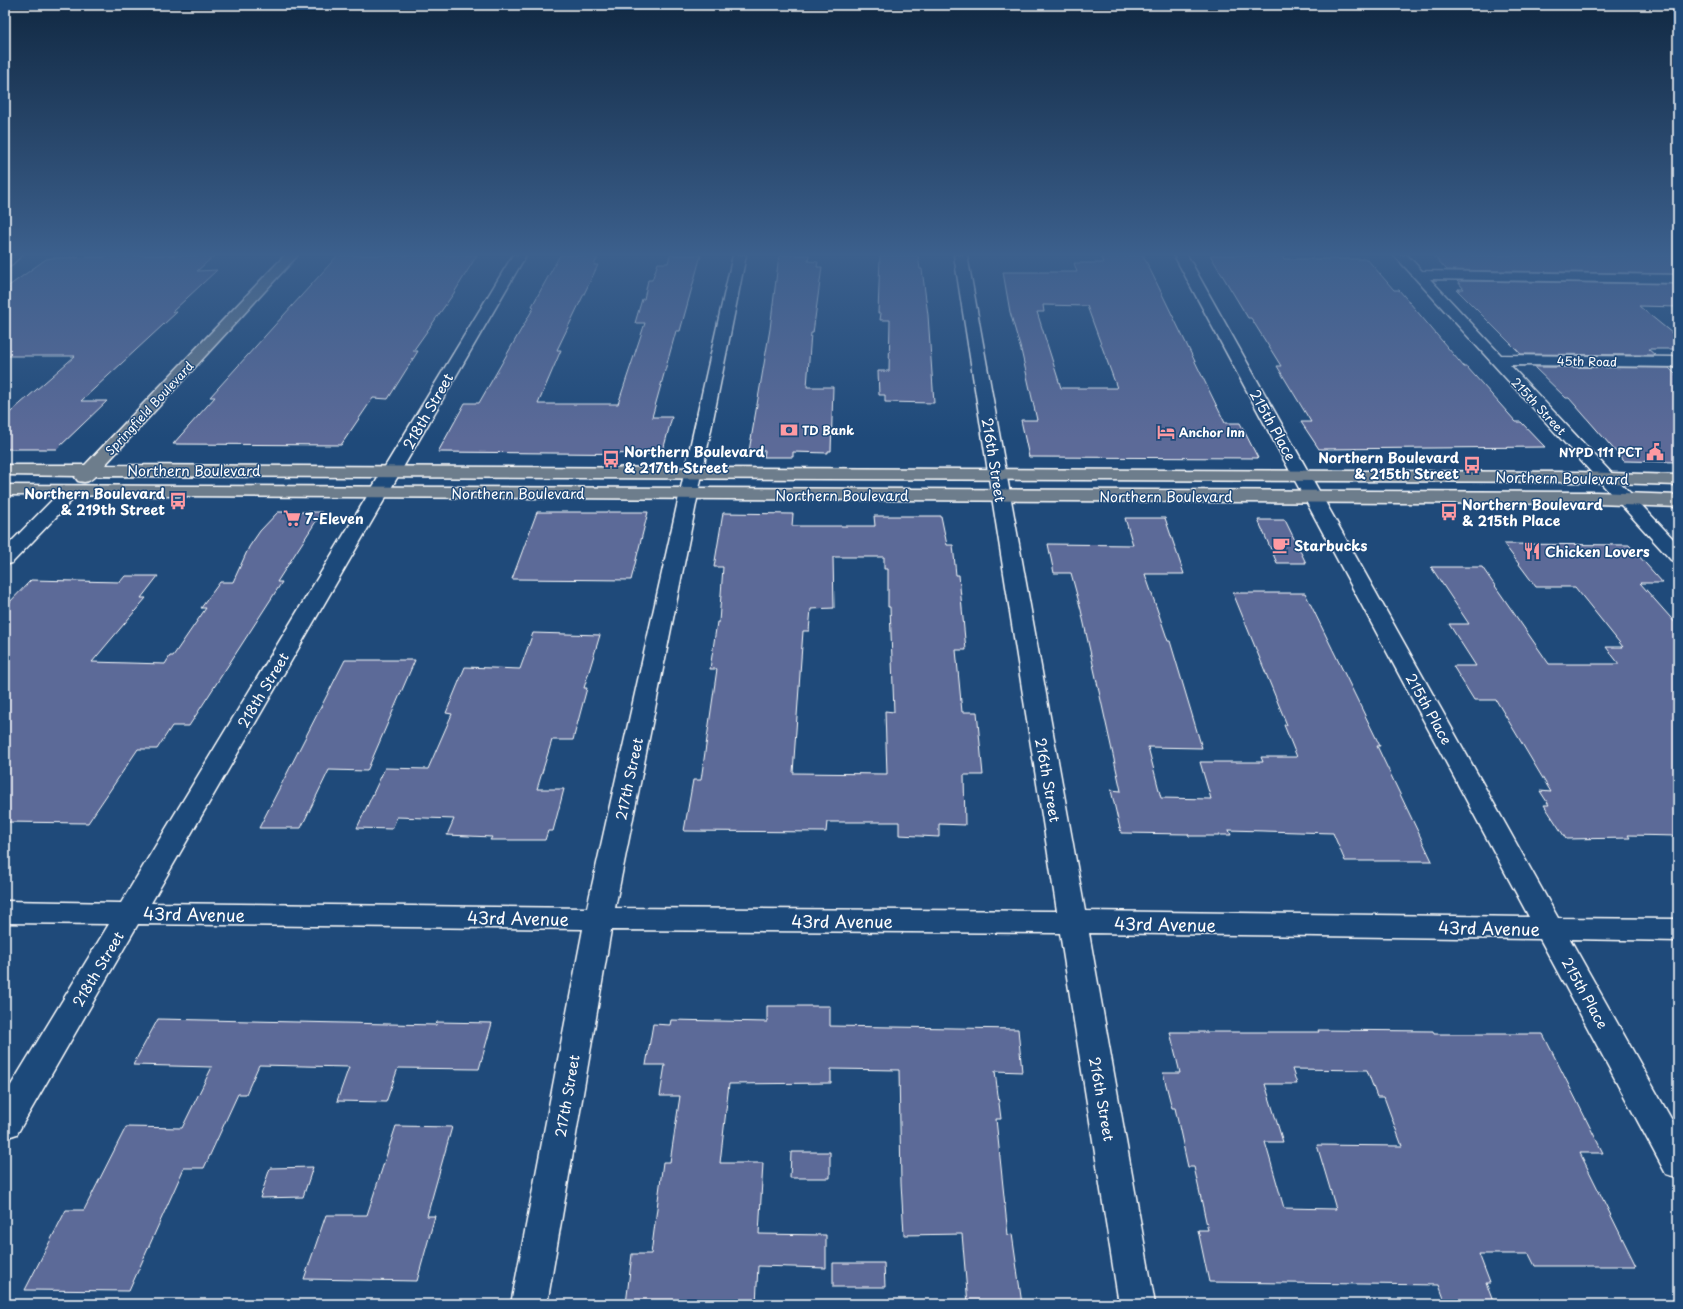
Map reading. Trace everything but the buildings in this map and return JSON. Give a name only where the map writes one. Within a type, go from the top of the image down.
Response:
[{"type":"main road","name":"Springfield Boulevard","points":[[71,491],[235,316]]},
{"type":"main road","name":"Northern Boulevard","points":[[5,470],[90,470],[387,482],[692,483]]},
{"type":"main road","name":"Northern Boulevard","points":[[5,490],[71,491],[387,482],[1306,486],[1606,478],[1678,480]]},
{"type":"main road","name":"Northern Boulevard","points":[[1306,486],[1678,501]]},
{"type":"street","name":"218th Street","points":[[5,1124],[131,914],[484,316]]},
{"type":"street","name":"217th Street","points":[[529,1304],[598,919],[727,316]]},
{"type":"street","name":"216th Street","points":[[970,316],[1137,1304]]},
{"type":"street","name":"215th Place","points":[[1213,316],[1678,1163]]},
{"type":"street","name":"215th Street","points":[[1456,316],[1678,556]]},
{"type":"street","name":"45th Road","points":[[1497,360],[1678,362]]},
{"type":"street","points":[[5,559],[71,491]]},
{"type":"street","name":"43rd Avenue","points":[[5,912],[598,919],[1072,922],[1678,930]]},
{"type":"place","name":"TD Bank","points":[[789,430]]},
{"type":"place","name":"Anchor Inn","points":[[1166,432]]},
{"type":"place","name":"NYPD 111 PCT","points":[[1655,452]]},
{"type":"place","name":"Northern Boulevard & 217th Street","points":[[611,459]]},
{"type":"place","name":"Northern Boulevard & 215th Street","points":[[1472,465]]},
{"type":"place","name":"Northern Boulevard & 219th Street","points":[[178,501]]},
{"type":"place","name":"Northern Boulevard & 215th Place","points":[[1449,512]]},
{"type":"place","name":"7-Eleven","points":[[292,518]]},
{"type":"place","name":"Starbucks","points":[[1281,545]]},
{"type":"place","name":"Chicken Lovers","points":[[1532,551]]}]
